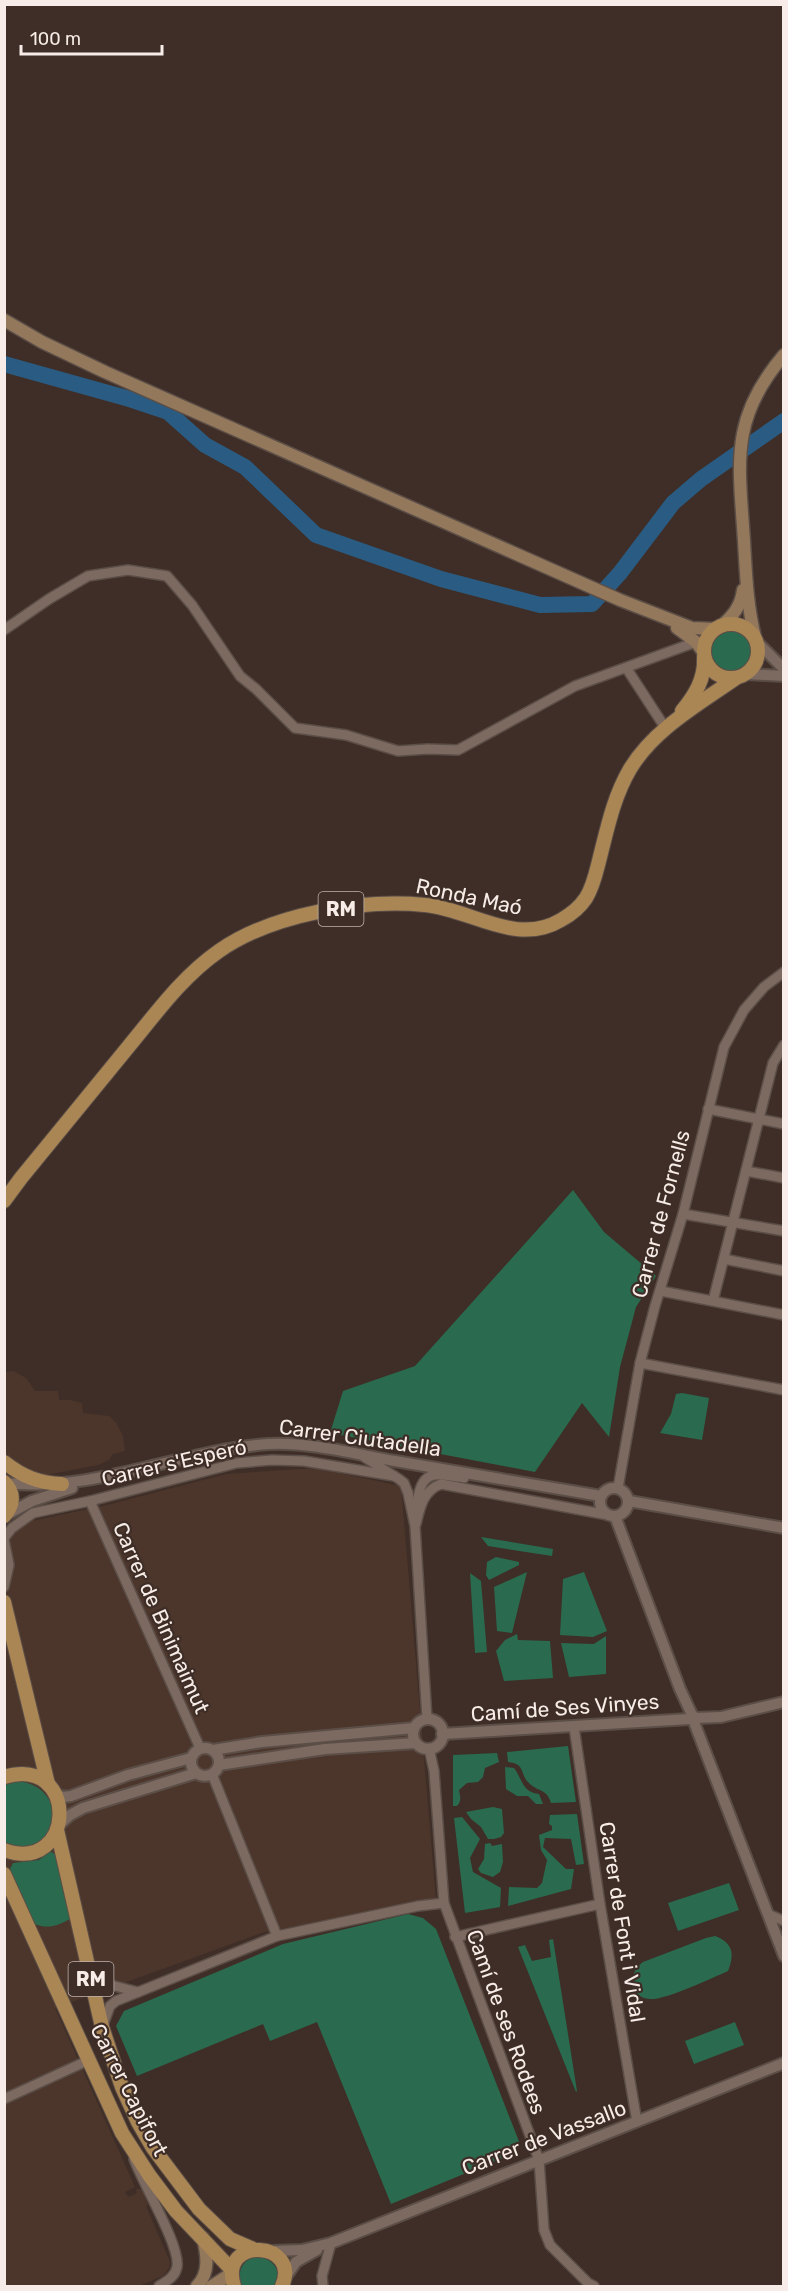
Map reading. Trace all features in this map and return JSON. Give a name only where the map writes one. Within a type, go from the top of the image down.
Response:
[{"type":"main road","points":[[4,320],[42,342],[105,372],[653,614],[693,628],[718,627],[728,624],[744,627],[756,639]]},
{"type":"main road","points":[[653,614],[702,650],[712,671],[720,676],[741,676],[752,669],[758,656],[748,604],[739,475],[740,452],[748,411],[762,380],[783,355]]},
{"type":"main road","points":[[702,650],[707,638],[731,617],[739,606],[746,574]]},
{"type":"main road","name":"Ronda Maó","points":[[4,1201],[185,979],[218,951],[242,937],[268,927],[320,913],[383,904],[427,905],[513,929],[537,929],[563,919],[582,903],[591,890],[612,812],[627,774],[643,752],[670,725],[701,683],[705,670],[702,650]]},
{"type":"main road","name":"Ronda Maó","points":[[670,725],[741,676]]},
{"type":"main road","points":[[4,1462],[28,1478],[41,1483],[62,1484]]},
{"type":"main road","points":[[4,1516],[12,1503],[12,1493],[5,1483]]},
{"type":"main road","name":"RM","points":[[4,1602],[52,1789],[61,1809],[58,1828],[90,1974],[102,2027],[122,2087],[153,2148],[199,2209],[230,2239],[253,2249],[272,2251]]},
{"type":"main road","points":[[4,1777],[25,1774],[37,1777],[52,1789]]},
{"type":"main road","points":[[8,1852],[33,1852],[44,1847],[58,1828]]},
{"type":"main road","name":"Carrer Capifort","points":[[4,1874],[127,2140],[148,2175],[176,2211],[203,2238],[233,2276]]},
{"type":"main road","points":[[197,2286],[203,2280],[207,2266],[203,2238]]},
{"type":"main road","points":[[212,2286],[233,2276],[236,2261],[244,2253],[253,2249]]},
{"type":"main road","points":[[272,2251],[282,2264],[284,2284]]},
{"type":"street","points":[[4,630],[88,576],[128,570],[167,576],[192,605],[240,676],[295,728],[346,735],[398,751],[458,750],[575,686],[627,669],[702,650]]},
{"type":"street","points":[[756,639],[783,669]]},
{"type":"street","points":[[627,669],[670,725]]},
{"type":"street","points":[[741,676],[783,676]]},
{"type":"street","name":"Carrer de Fornells","points":[[618,1488],[640,1363],[683,1214],[724,1047],[744,1010],[764,987],[783,972]]},
{"type":"street","points":[[713,1301],[759,1120],[783,1045]]},
{"type":"street","points":[[708,1109],[783,1124]]},
{"type":"street","points":[[746,1171],[783,1178]]},
{"type":"street","points":[[683,1214],[783,1231]]},
{"type":"street","points":[[724,1259],[783,1271]]},
{"type":"street","points":[[661,1291],[783,1315]]},
{"type":"street","points":[[640,1363],[783,1390]]},
{"type":"street","name":"Carrer Ciutadella","points":[[5,1483],[41,1486],[62,1484],[250,1446],[292,1445],[601,1496]]},
{"type":"street","points":[[361,1455],[404,1483],[408,1493],[415,1526],[427,1719]]},
{"type":"street","name":"Carrer s'Esperó","points":[[4,1539],[12,1528],[33,1513],[90,1501],[237,1463],[272,1460],[304,1461],[394,1476]]},
{"type":"street","points":[[415,1526],[418,1491],[420,1484],[426,1478],[442,1474],[473,1479],[484,1476]]},
{"type":"street","name":"Carrer Ciutadella","points":[[4,1516],[32,1501],[115,1475]]},
{"type":"street","name":"Carrer Ciutadella","points":[[415,1526],[423,1500],[430,1490],[441,1484],[611,1515]]},
{"type":"street","points":[[611,1515],[625,1512],[629,1501],[626,1492],[618,1488],[609,1488],[601,1496],[601,1508],[611,1515],[622,1535],[783,1956]]},
{"type":"street","name":"Carrer de Binimaimut","points":[[90,1501],[200,1748]]},
{"type":"street","points":[[629,1501],[783,1528]]},
{"type":"street","points":[[4,1539],[9,1565],[4,1587]]},
{"type":"street","name":"Camí de Ses Vinyes","points":[[442,1734],[693,1719],[724,1716],[783,1702]]},
{"type":"street","points":[[58,1828],[70,1815],[83,1808],[196,1773],[204,1776],[216,1769],[272,1755],[325,1749],[416,1743],[429,1748],[437,1745],[442,1729],[436,1722],[427,1719],[419,1722],[414,1728],[413,1736],[416,1743]]},
{"type":"street","name":"Carrer de Font i Vidal","points":[[574,1727],[600,1904],[637,2122]]},
{"type":"street","points":[[52,1789],[63,1797],[71,1796],[128,1775],[191,1758],[200,1748],[213,1750],[262,1742],[414,1728]]},
{"type":"street","name":"Camí de ses Rodees","points":[[429,1748],[434,1771],[444,1904],[539,2160],[544,2230],[550,2245],[588,2283],[594,2286]]},
{"type":"street","points":[[213,1750],[218,1757],[216,1769],[277,1936]]},
{"type":"street","points":[[191,1758],[196,1773]]},
{"type":"street","points":[[102,2027],[110,2006],[138,1992],[277,1936],[418,1906],[444,1904]]},
{"type":"street","points":[[455,1937],[600,1904]]},
{"type":"street","points":[[768,1914],[783,1922]]},
{"type":"street","points":[[90,1974],[107,1984],[138,1992]]},
{"type":"street","points":[[4,2099],[89,2060]]},
{"type":"street","name":"Carrer de Vassallo","points":[[284,2284],[296,2262],[328,2244],[782,2065]]},
{"type":"street","points":[[127,2140],[137,2169],[171,2238],[177,2258],[177,2267],[173,2276],[159,2286]]},
{"type":"street","points":[[323,2286],[322,2276],[328,2244]]},
{"type":"street","name":"Carrer de Vassallo","points":[[272,2251],[295,2251],[328,2244]]},
{"type":"shaded area","points":[[14,1371],[26,1378],[35,1391],[58,1391],[59,1400],[82,1403],[83,1413],[109,1416],[117,1424],[123,1436],[125,1451],[113,1454],[109,1460],[98,1465],[51,1474],[39,1475],[10,1463],[5,1455],[5,1372]]},
{"type":"shaded area","points":[[315,1468],[401,1486],[436,1900],[264,1932],[55,2008],[135,2187],[125,2192],[128,2197],[137,2193],[136,2189],[142,2189],[148,2205],[146,2206],[170,2262],[169,2268],[163,2276],[139,2286],[5,2286],[4,1527],[107,1505],[226,1474]]},
{"type":"green space","points":[[731,630],[746,636],[752,651],[746,666],[731,672],[716,666],[710,651],[716,636]]},
{"type":"green space","points":[[573,1190],[604,1232],[656,1276],[636,1307],[620,1367],[609,1437],[582,1403],[535,1472],[330,1433],[343,1391],[415,1366]]},
{"type":"green space","points":[[676,1394],[709,1398],[702,1440],[660,1433],[671,1414]]},
{"type":"green space","points":[[481,1537],[553,1549],[552,1556],[488,1546]]},
{"type":"green space","points":[[496,1557],[519,1562],[519,1565],[489,1580],[486,1575],[487,1562]]},
{"type":"green space","points":[[527,1572],[512,1633],[497,1631],[494,1587]]},
{"type":"green space","points":[[584,1572],[607,1631],[593,1637],[560,1635],[563,1579]]},
{"type":"green space","points":[[470,1573],[481,1581],[487,1652],[475,1653]]},
{"type":"green space","points":[[517,1634],[518,1640],[550,1641],[553,1678],[504,1681],[496,1651],[505,1640]]},
{"type":"green space","points":[[606,1636],[606,1674],[569,1677],[561,1643],[594,1644]]},
{"type":"green space","points":[[568,1746],[576,1802],[551,1803],[545,1793],[527,1781],[518,1765],[508,1762],[507,1752]]},
{"type":"green space","points":[[497,1753],[499,1762],[485,1768],[483,1777],[478,1782],[467,1783],[459,1790],[460,1802],[457,1806],[453,1806],[453,1755]]},
{"type":"green space","points":[[505,1767],[514,1768],[526,1788],[539,1794],[543,1804],[536,1804],[528,1796],[517,1796],[506,1789]]},
{"type":"green space","points":[[19,1781],[34,1786],[45,1794],[54,1816],[52,1828],[46,1838],[36,1845],[23,1848],[5,1844],[5,1785]]},
{"type":"green space","points":[[493,1807],[502,1809],[504,1833],[501,1837],[488,1839],[481,1827],[466,1812]]},
{"type":"green space","points":[[577,1814],[584,1864],[576,1865],[571,1839],[545,1838],[543,1847],[566,1869],[574,1869],[571,1889],[508,1906],[509,1887],[537,1888],[542,1883],[547,1860],[541,1850],[539,1835],[552,1830],[549,1824],[550,1815]]},
{"type":"green space","points":[[462,1817],[480,1839],[470,1858],[473,1872],[501,1888],[500,1907],[465,1913],[454,1818]]},
{"type":"green space","points":[[490,1843],[492,1846],[502,1844],[503,1862],[500,1872],[493,1877],[481,1873],[478,1869],[484,1859],[485,1844]]},
{"type":"green space","points":[[50,1851],[59,1857],[72,1918],[48,1927],[32,1923],[10,1869],[13,1863],[39,1860]]},
{"type":"green space","points":[[729,1883],[739,1910],[678,1931],[668,1903]]},
{"type":"green space","points":[[408,1914],[423,1918],[436,1929],[520,2144],[515,2153],[391,2204],[317,2022],[270,2041],[263,2024],[137,2076],[116,2026],[124,2011],[283,1944]]},
{"type":"green space","points":[[715,1936],[726,1942],[731,1950],[728,1971],[656,1999],[642,1997],[633,1989],[635,1972],[643,1962]]},
{"type":"green space","points":[[553,1939],[576,2092],[518,1947],[525,1945],[532,1961],[551,1957],[549,1940]]},
{"type":"green space","points":[[735,2022],[744,2045],[694,2064],[685,2041]]},
{"type":"green space","points":[[257,2256],[263,2257],[275,2266],[277,2280],[274,2286],[242,2286],[240,2271],[242,2267],[247,2260]]},
{"type":"waterway","points":[[4,364],[168,412],[205,445],[245,467],[316,535],[441,579],[540,605],[592,604],[620,573],[673,503],[701,479],[784,421]]}]
